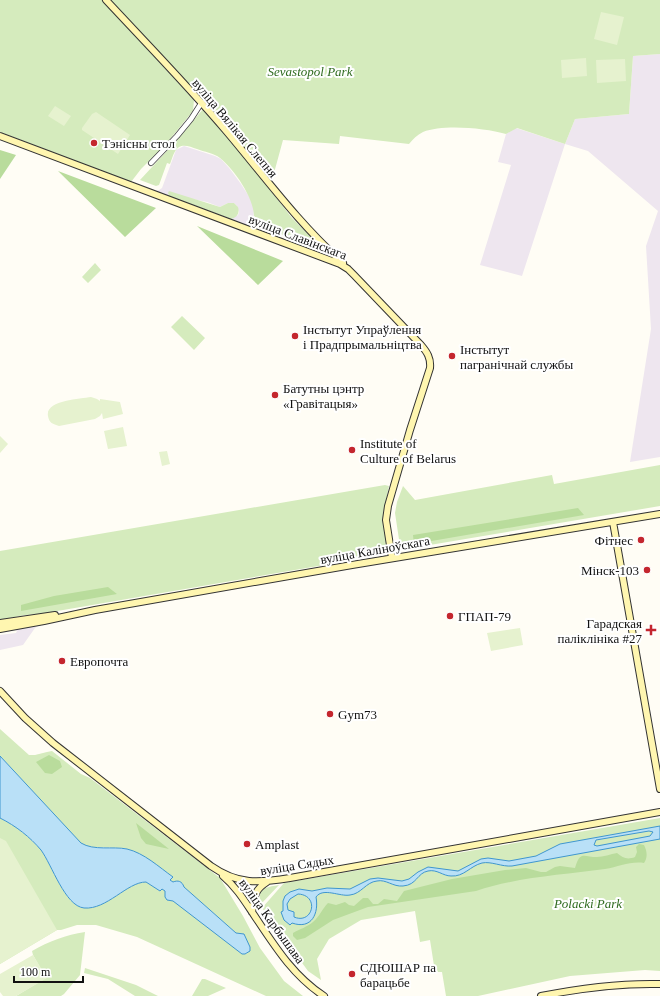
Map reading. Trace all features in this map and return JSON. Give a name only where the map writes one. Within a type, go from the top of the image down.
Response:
[{"type":"street","name":"вуліца Вялікая Слепня","points":[[106,0],[202,102],[289,209],[348,269]]},
{"type":"street","points":[[151,163],[177,136],[191,119],[202,102]]},
{"type":"street","name":"вуліца Славінскага","points":[[0,136],[320,256],[348,269],[422,346],[429,356],[429,372],[410,430],[387,510],[387,524],[392,558]]},
{"type":"street","points":[[320,256],[325,247]]},
{"type":"street","name":"вуліца Каліноўскага","points":[[0,623],[95,610],[392,558],[660,514]]},
{"type":"street","points":[[613,522],[660,788]]},
{"type":"street","name":"вуліца Каліноўскага","points":[[0,629],[95,610]]},
{"type":"street","name":"вуліца Сядых","points":[[0,691],[25,718],[53,743],[221,873],[254,883],[660,812]]},
{"type":"street","name":"вуліца Карбышава","points":[[221,873],[234,886],[282,957],[303,981],[324,996]]},
{"type":"street","points":[[252,912],[256,891],[268,881]]},
{"type":"street","points":[[541,996],[614,984],[660,984]]},
{"type":"shaded area","points":[[660,54],[660,457],[630,462],[651,329],[646,246],[658,211],[588,151],[565,144],[575,119],[629,114],[633,56]]},
{"type":"shaded area","points":[[516,128],[565,144],[522,276],[480,265],[511,165],[498,162],[506,134]]},
{"type":"shaded area","points":[[184,146],[221,159],[230,169],[252,201],[254,208],[253,224],[257,228],[231,219],[238,215],[239,212],[234,203],[228,203],[220,207],[207,202],[168,194],[169,196],[156,191],[162,188],[176,150]]},
{"type":"shaded area","points":[[42,624],[35,628],[23,645],[0,650],[0,635],[16,633],[17,631],[15,629]]},
{"type":"green space","points":[[0,0],[102,0],[194,100],[193,111],[166,144],[141,169],[131,182],[0,132]]},
{"type":"green space","name":"Sevastopol Park","points":[[110,0],[660,0],[660,54],[633,56],[629,114],[575,119],[565,144],[517,128],[506,134],[487,130],[441,128],[419,134],[409,144],[340,136],[339,144],[283,140],[271,184],[214,113]]},
{"type":"green space","points":[[601,12],[624,17],[617,45],[594,39]]},
{"type":"green space","points":[[586,58],[587,76],[562,78],[561,60]]},
{"type":"green space","points":[[625,59],[626,81],[597,83],[596,60]]},
{"type":"green space","points":[[55,106],[71,116],[64,126],[48,116]]},
{"type":"green space","points":[[203,109],[247,160],[292,218],[320,246],[316,247],[289,235],[288,237],[261,226],[254,216],[251,201],[242,184],[231,169],[218,156],[190,147],[181,146],[176,150],[170,164],[167,163],[159,185],[156,186],[140,180],[178,139]]},
{"type":"green space","points":[[96,112],[130,135],[118,154],[82,130],[92,114]]},
{"type":"green space","points":[[0,150],[16,155],[0,179]]},
{"type":"green space","points":[[58,171],[156,208],[125,237]]},
{"type":"green space","points":[[169,191],[220,207],[228,203],[234,203],[239,209],[238,213],[235,218],[231,219],[169,196]]},
{"type":"green space","points":[[197,226],[283,261],[258,285]]},
{"type":"green space","points":[[95,263],[101,270],[88,283],[82,277]]},
{"type":"green space","points":[[182,316],[205,338],[194,350],[171,327]]},
{"type":"green space","points":[[91,397],[100,401],[100,399],[120,402],[123,414],[103,419],[102,413],[95,419],[59,426],[50,422],[48,416],[49,411],[57,403]]},
{"type":"green space","points":[[123,427],[127,446],[108,449],[104,431]]},
{"type":"green space","points":[[0,436],[8,444],[0,453]]},
{"type":"green space","points":[[167,451],[170,464],[162,466],[159,452]]},
{"type":"green space","points":[[660,465],[660,506],[406,549],[402,549],[400,546],[395,513],[397,502],[403,486],[415,500],[552,475],[554,484]]},
{"type":"green space","points":[[385,485],[389,486],[383,515],[387,549],[382,555],[339,560],[330,564],[0,620],[0,551]]},
{"type":"green space","points":[[578,508],[584,515],[414,544],[413,535]]},
{"type":"green space","points":[[108,587],[117,594],[21,611],[21,605],[54,596]]},
{"type":"green space","points":[[520,628],[523,645],[491,651],[487,633]]},
{"type":"green space","points":[[0,729],[29,755],[52,751],[81,774],[90,778],[220,878],[260,948],[284,981],[303,996],[266,996],[137,937],[96,925],[77,925],[57,930],[0,964],[0,818],[22,832],[41,850],[65,893],[77,906],[84,908],[101,905],[132,886],[146,882],[160,891],[162,889],[166,891],[167,900],[173,900],[242,954],[246,954],[250,949],[241,934],[236,933],[180,882],[173,882],[170,880],[172,877],[133,851],[123,848],[89,847],[84,846],[78,841],[0,756]]},
{"type":"green space","points":[[49,755],[60,761],[62,767],[52,774],[45,773],[36,762]]},
{"type":"green space","name":"Polacki Park","points":[[660,818],[660,971],[645,970],[570,976],[478,996],[446,996],[442,972],[435,972],[430,940],[420,942],[415,911],[361,920],[329,939],[317,959],[321,980],[308,971],[262,908],[284,883]]},
{"type":"green space","points":[[136,823],[169,849],[146,844],[141,838]]},
{"type":"green space","points":[[0,838],[6,841],[57,930],[0,964]]},
{"type":"green space","points":[[639,844],[644,845],[646,850],[647,856],[644,863],[629,863],[605,869],[523,879],[476,891],[368,907],[333,920],[305,938],[297,940],[293,936],[293,933],[313,922],[328,903],[336,905],[345,902],[354,906],[363,898],[368,898],[373,904],[378,904],[384,899],[397,901],[404,891],[452,879],[526,868],[546,872],[560,866],[575,868],[579,859],[583,856],[599,857],[617,853],[625,858],[632,858],[635,857],[637,852],[636,847]]},
{"type":"green space","points":[[279,885],[261,904],[261,892],[266,888]]},
{"type":"green space","points":[[85,932],[80,975],[64,994],[61,996],[16,996],[46,978],[32,951],[58,939]]},
{"type":"green space","points":[[33,955],[47,978],[16,996],[3,996],[0,992],[0,974]]},
{"type":"green space","points":[[85,968],[136,985],[158,996],[135,996],[108,979],[84,973]]},
{"type":"green space","points":[[202,979],[226,988],[208,996],[192,996]]},
{"type":"water","points":[[0,756],[81,843],[97,848],[127,849],[145,857],[173,877],[170,880],[173,882],[181,882],[184,887],[236,933],[244,934],[250,947],[250,951],[242,954],[173,901],[167,900],[165,897],[165,891],[162,889],[160,891],[146,882],[132,886],[101,905],[84,908],[77,906],[65,893],[41,850],[22,832],[0,818]]},
{"type":"water","points":[[660,826],[660,839],[512,866],[482,863],[456,876],[448,876],[434,871],[428,871],[421,874],[408,885],[399,886],[383,881],[377,881],[370,883],[357,893],[350,895],[327,892],[319,894],[316,897],[317,903],[313,919],[305,924],[299,925],[292,923],[290,925],[284,920],[281,912],[283,911],[283,901],[285,896],[290,892],[299,889],[312,891],[327,888],[350,889],[370,879],[378,878],[402,881],[409,879],[428,867],[458,871],[481,859],[488,858],[509,861],[536,856],[560,844]],"holes":[[[649,831],[653,832],[650,836],[597,846],[594,845],[596,840]],[[298,894],[309,899],[311,904],[311,909],[306,917],[294,917],[294,912],[288,910],[287,904],[290,899]]]},
{"type":"place","name":"Тэнісны стол","points":[[94,143]]},
{"type":"place","name":"Інстытут Упраўлення і Прадпрымальніцтва","points":[[295,336]]},
{"type":"place","name":"Інстытут пагранічнай службы","points":[[452,356]]},
{"type":"place","name":"Батутны цэнтр «Гравітацыя»","points":[[275,395]]},
{"type":"place","name":"Institute of Culture of Belarus","points":[[352,450]]},
{"type":"place","name":"Фітнес","points":[[641,540]]},
{"type":"place","name":"Мінск-103","points":[[647,570]]},
{"type":"place","name":"ГПАП-79","points":[[450,616]]},
{"type":"place","name":"Гарадская паліклініка #27","points":[[651,630]]},
{"type":"place","name":"Европочта","points":[[62,661]]},
{"type":"place","name":"Gym73","points":[[330,714]]},
{"type":"place","name":"Amplast","points":[[247,844]]},
{"type":"place","name":"СДЮШАР па барацьбе","points":[[352,974]]}]
